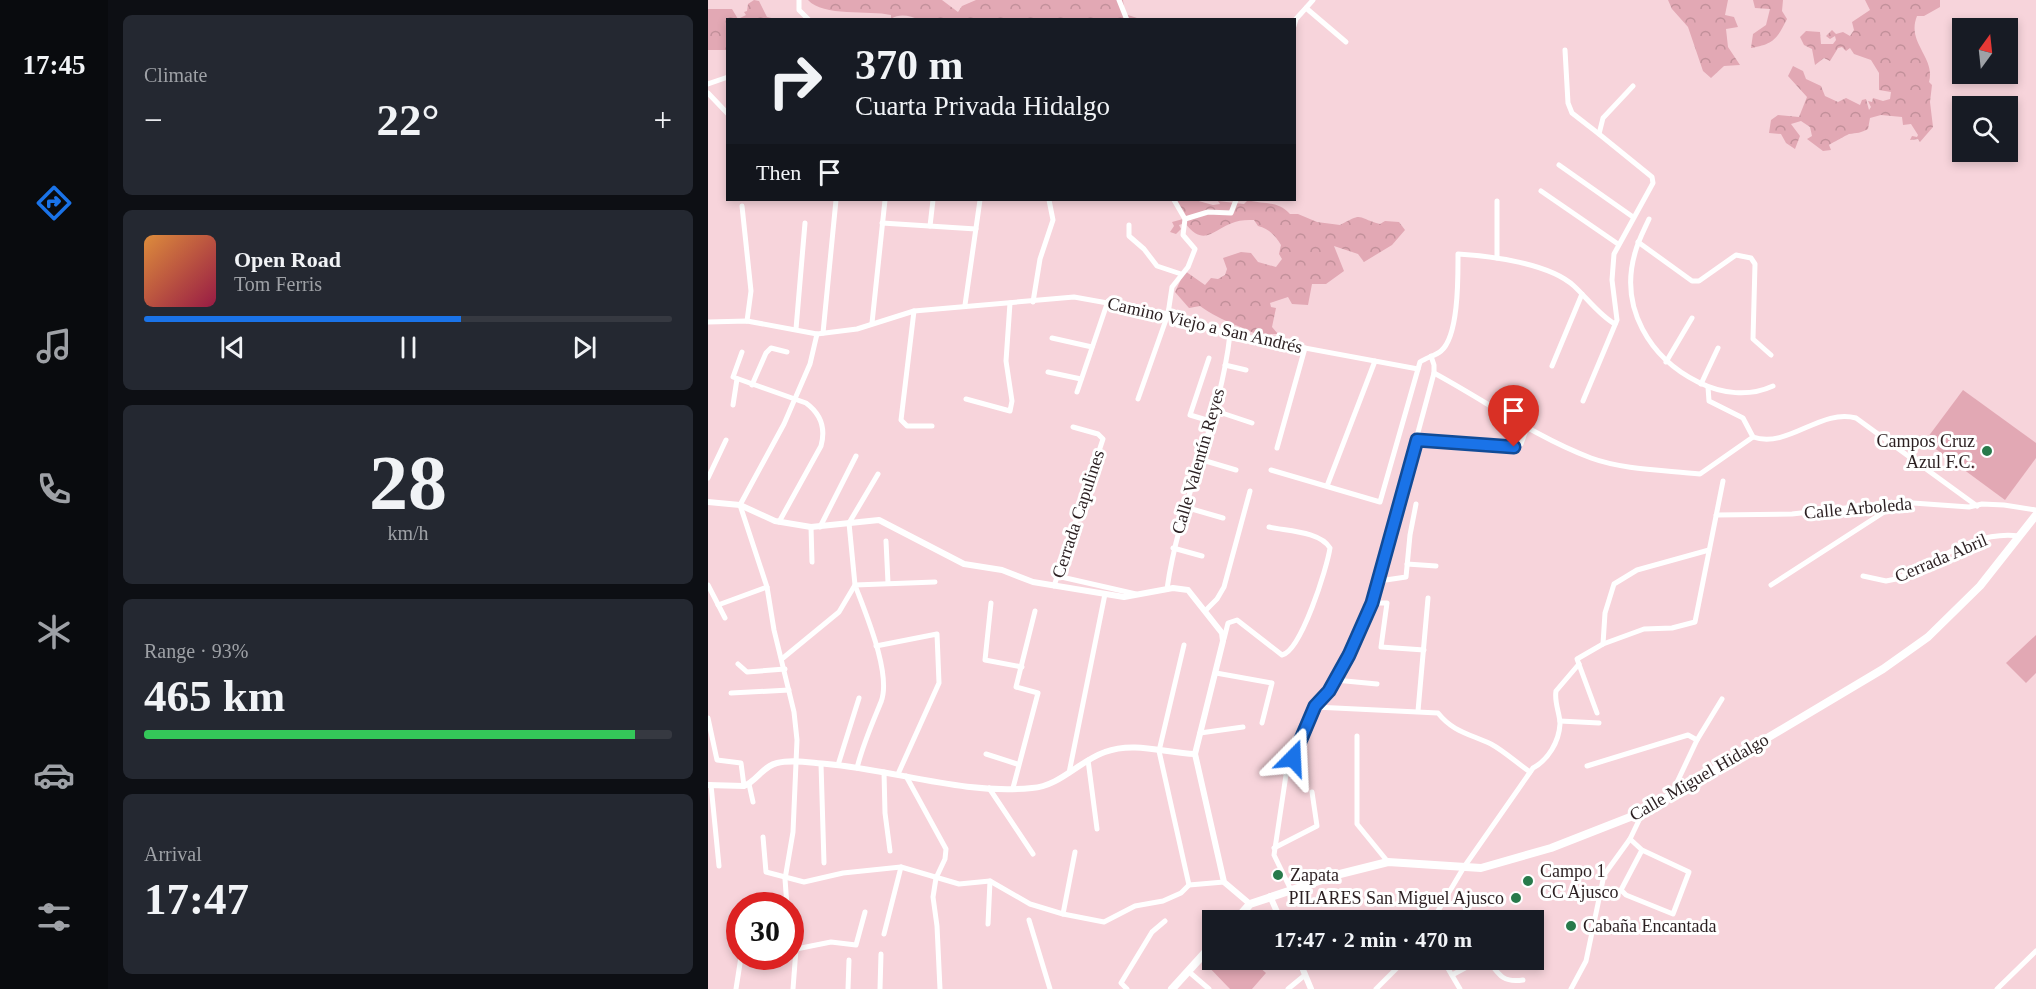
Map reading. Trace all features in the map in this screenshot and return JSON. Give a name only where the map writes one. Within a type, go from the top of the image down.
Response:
[{"type":"main road","name":"Calle Miguel Hidalgo","points":[[1245,910],[1250,904],[1270,896],[1388,862],[1481,868],[1551,848],[1643,812],[1883,669],[1928,637],[1980,586],[2036,515]]},
{"type":"main road","points":[[1172,989],[1202,955]]},
{"type":"street","points":[[800,0],[799,10],[807,18]]},
{"type":"street","points":[[1119,0],[1126,18]]},
{"type":"street","points":[[1296,19],[1313,0]]},
{"type":"street","points":[[1306,8],[1346,42]]},
{"type":"street","points":[[1565,50],[1569,103],[1572,113],[1652,177],[1653,183],[1618,244],[1612,280],[1617,320],[1583,401]]},
{"type":"street","points":[[708,84],[726,78]]},
{"type":"street","points":[[1599,134],[1603,118],[1633,86]]},
{"type":"street","points":[[708,93],[726,112]]},
{"type":"street","points":[[1559,165],[1633,217]]},
{"type":"street","points":[[1541,191],[1618,244]]},
{"type":"street","points":[[786,892],[785,879],[793,832],[797,740],[783,658],[774,630],[767,587],[740,505],[774,444],[810,364],[820,334],[836,201]]},
{"type":"street","points":[[872,323],[885,201]]},
{"type":"street","points":[[930,226],[933,201]]},
{"type":"street","points":[[965,305],[980,201]]},
{"type":"street","points":[[1033,302],[1040,259],[1053,220],[1049,201]]},
{"type":"street","points":[[1138,399],[1167,314],[1172,287],[1192,259],[1195,249],[1183,236],[1185,219],[1175,201]]},
{"type":"street","points":[[1185,219],[1208,212],[1231,213],[1236,201]]},
{"type":"street","points":[[1497,201],[1497,258]]},
{"type":"street","points":[[742,206],[751,291],[747,321]]},
{"type":"street","points":[[1649,219],[1638,242],[1632,271],[1636,310],[1647,340],[1666,362],[1701,384],[1716,390],[1757,393],[1773,386]]},
{"type":"street","points":[[796,329],[805,223]]},
{"type":"street","points":[[882,223],[976,229]]},
{"type":"street","points":[[1129,225],[1129,236],[1144,249],[1157,266],[1181,274]]},
{"type":"street","points":[[1638,242],[1692,281],[1699,281],[1736,255],[1751,258],[1755,264],[1753,339],[1772,355]]},
{"type":"street","points":[[1271,470],[1380,502],[1420,362],[1442,351],[1453,325],[1459,282],[1458,254],[1497,258],[1559,276],[1616,324]]},
{"type":"street","points":[[1552,366],[1582,294]]},
{"type":"street","name":"Camino Viejo a San Andrés","points":[[709,323],[747,321],[820,334],[857,329],[914,311],[1074,297],[1167,314],[1230,334],[1418,369]]},
{"type":"street","points":[[1077,392],[1108,302]]},
{"type":"street","points":[[966,399],[1010,411],[1012,401],[1006,361],[1010,303]]},
{"type":"street","points":[[914,311],[901,420],[907,426],[932,426]]},
{"type":"street","points":[[1666,362],[1692,318]]},
{"type":"street","name":"Calle Valentín Reyes","points":[[1167,589],[1173,548],[1225,365],[1230,334]]},
{"type":"street","points":[[1052,338],[1092,347]]},
{"type":"street","points":[[752,385],[766,352],[771,348],[787,352]]},
{"type":"street","points":[[1277,448],[1305,348]]},
{"type":"street","points":[[1701,384],[1718,348]]},
{"type":"street","points":[[742,352],[733,377],[814,410],[821,420],[824,435],[821,446],[780,522]]},
{"type":"street","points":[[1291,890],[1276,861],[1274,848],[1286,775],[1315,706],[1335,680],[1372,603],[1434,373],[1431,356]]},
{"type":"street","points":[[1209,358],[1190,415],[1210,421]]},
{"type":"street","points":[[1327,486],[1375,361]]},
{"type":"street","points":[[1225,365],[1246,370]]},
{"type":"street","points":[[1048,372],[1082,380]]},
{"type":"street","points":[[1434,373],[1527,427],[1592,458],[1700,474],[1753,437]]},
{"type":"street","points":[[733,405],[738,379]]},
{"type":"street","points":[[1708,387],[1709,401],[1743,418],[1753,437],[1762,440],[1774,438],[1835,416],[1845,415],[1856,418],[1977,506]]},
{"type":"street","points":[[1213,410],[1252,423]]},
{"type":"street","name":"Cerrada Capulines","points":[[1054,586],[1103,439],[1098,434],[1073,427]]},
{"type":"street","points":[[1417,440],[1514,447],[1521,444],[1527,427]]},
{"type":"street","points":[[708,478],[726,440]]},
{"type":"street","points":[[820,528],[856,456]]},
{"type":"street","points":[[1199,459],[1236,470]]},
{"type":"street","points":[[857,768],[863,743],[882,701],[883,687],[876,646],[855,585],[849,524],[878,474]]},
{"type":"street","points":[[1439,910],[1464,867],[1530,772],[1544,762],[1557,738],[1560,721],[1556,712],[1556,691],[1578,662],[1603,644],[1644,629],[1672,628],[1695,622],[1723,481]]},
{"type":"street","points":[[1206,610],[1217,599],[1224,587],[1250,491]]},
{"type":"street","points":[[708,502],[740,505],[780,522],[811,528],[879,520],[964,564],[1002,570],[1033,582],[1054,586],[1124,597],[1167,589],[1188,590],[1222,633],[1223,641]]},
{"type":"street","points":[[1771,585],[1899,502]]},
{"type":"street","name":"Calle Arboleda","points":[[1716,515],[1792,514],[1899,502],[1969,507],[2004,505],[2036,510]]},
{"type":"street","points":[[1378,581],[1406,577],[1416,504]]},
{"type":"street","points":[[1185,507],[1223,518]]},
{"type":"street","points":[[1250,904],[1224,882],[1195,754],[1228,623],[1231,620],[1237,620],[1282,654],[1292,650],[1303,628],[1330,548],[1326,542],[1316,537],[1269,527]]},
{"type":"street","points":[[811,528],[812,562]]},
{"type":"street","name":"Cerrada Abril","points":[[1863,576],[1886,580],[1896,579],[1983,538],[2005,534],[2019,536]]},
{"type":"street","points":[[886,541],[888,583]]},
{"type":"street","points":[[1173,548],[1202,556]]},
{"type":"street","points":[[1603,644],[1609,595],[1619,579],[1651,565],[1709,550]]},
{"type":"street","points":[[1407,564],[1436,566]]},
{"type":"street","points":[[1057,576],[1140,595]]},
{"type":"street","points":[[855,585],[936,582]]},
{"type":"street","points":[[708,585],[725,618]]},
{"type":"street","points":[[783,658],[839,612],[855,585]]},
{"type":"street","points":[[718,605],[767,587]]},
{"type":"street","points":[[1069,773],[1105,594]]},
{"type":"street","points":[[1418,711],[1428,598]]},
{"type":"street","points":[[991,603],[985,660],[1022,667]]},
{"type":"street","points":[[1372,603],[1387,603],[1381,647],[1424,650]]},
{"type":"street","points":[[1013,789],[1017,764],[1038,693],[1017,689],[1035,611]]},
{"type":"street","points":[[876,646],[937,634],[939,683],[898,774]]},
{"type":"street","points":[[1184,645],[1159,750],[1189,885]]},
{"type":"street","points":[[1578,662],[1597,713]]},
{"type":"street","points":[[738,664],[747,672],[785,669]]},
{"type":"street","points":[[1215,673],[1272,683],[1262,723]]},
{"type":"street","points":[[1335,680],[1377,684]]},
{"type":"street","points":[[731,693],[789,690]]},
{"type":"street","points":[[838,765],[859,698]]},
{"type":"street","points":[[1671,795],[1696,740],[1722,699]]},
{"type":"street","points":[[1315,706],[1438,712],[1450,726],[1469,738],[1493,745],[1530,772]]},
{"type":"street","points":[[708,718],[717,760],[741,764],[753,802]]},
{"type":"street","points":[[1560,721],[1599,723]]},
{"type":"street","points":[[1200,733],[1244,727]]},
{"type":"street","points":[[1587,766],[1688,735],[1696,740]]},
{"type":"street","points":[[1357,736],[1358,824],[1388,862]]},
{"type":"street","points":[[719,866],[709,785],[746,785],[768,766],[796,761],[898,774],[950,785],[1013,789],[1046,785],[1088,760],[1117,748],[1195,754]]},
{"type":"street","points":[[986,754],[1017,764]]},
{"type":"street","points":[[1088,760],[1097,829]]},
{"type":"street","points":[[821,764],[824,863]]},
{"type":"street","points":[[884,772],[885,813],[890,851]]},
{"type":"street","points":[[906,776],[946,849],[945,859],[936,878],[933,897],[940,989]]},
{"type":"street","points":[[989,788],[1033,854]]},
{"type":"street","points":[[1274,848],[1317,826],[1312,792]]},
{"type":"street","points":[[1572,989],[1586,960],[1604,875],[1630,839],[1643,812]]},
{"type":"street","points":[[763,837],[766,872],[785,879],[804,882],[843,873],[901,867],[959,884],[990,881],[1030,904],[1063,914],[1104,922],[1135,906],[1163,901],[1181,893],[1189,885],[1224,882]]},
{"type":"street","points":[[1630,839],[1642,850],[1689,872],[1673,914],[1626,895],[1621,890],[1642,850]]},
{"type":"street","points":[[1063,914],[1075,852]]},
{"type":"street","points":[[884,934],[901,867]]},
{"type":"street","points":[[988,924],[990,881]]},
{"type":"street","points":[[1270,896],[1276,910]]},
{"type":"street","points":[[804,947],[831,942],[856,945],[866,912]]},
{"type":"street","points":[[1029,920],[1050,989]]},
{"type":"street","points":[[1127,989],[1121,983],[1152,932],[1165,921]]},
{"type":"street","points":[[1996,989],[2036,951]]},
{"type":"street","points":[[880,989],[881,954]]},
{"type":"street","points":[[849,960],[849,989]]},
{"type":"street","points":[[736,989],[739,970]]},
{"type":"street","points":[[793,989],[794,970]]},
{"type":"street","points":[[1188,970],[1209,989]]},
{"type":"street","points":[[1303,970],[1311,989]]},
{"type":"street","points":[[1376,989],[1395,970]]},
{"type":"street","points":[[1449,970],[1460,989]]},
{"type":"street","points":[[1452,975],[1461,970]]},
{"type":"street","points":[[1496,970],[1503,979],[1509,982],[1523,980]]},
{"type":"street","points":[[1288,989],[1305,975]]},
{"type":"street","points":[[1385,980],[1388,989]]},
{"type":"green space","points":[[754,0],[759,1],[767,17],[772,18],[740,18],[746,15],[744,12],[747,11],[748,4]]},
{"type":"green space","points":[[808,0],[942,0],[958,12],[962,6],[976,0],[1123,0],[1125,14],[1137,18],[914,18],[901,16],[891,18],[891,15],[835,11],[815,5]]},
{"type":"green space","points":[[1668,0],[1728,0],[1725,15],[1734,17],[1738,27],[1726,29],[1728,47],[1740,65],[1724,66],[1711,78],[1703,71],[1688,27],[1672,9]]},
{"type":"green space","points":[[1753,0],[1783,0],[1782,11],[1787,19],[1774,40],[1751,48],[1753,34],[1766,25],[1770,9],[1755,8]]},
{"type":"green space","points":[[1865,0],[1940,0],[1940,7],[1924,16],[1917,16],[1915,26],[1915,34],[1929,65],[1933,127],[1920,142],[1918,139],[1910,140],[1912,136],[1917,137],[1918,135],[1911,124],[1903,125],[1902,117],[1881,115],[1870,118],[1868,129],[1849,134],[1829,145],[1831,150],[1823,151],[1807,139],[1812,136],[1810,127],[1801,121],[1791,124],[1800,136],[1795,149],[1786,143],[1781,134],[1769,133],[1771,120],[1778,115],[1799,117],[1807,97],[1788,76],[1793,66],[1803,71],[1806,79],[1821,86],[1825,96],[1838,102],[1846,98],[1860,105],[1862,100],[1866,99],[1869,110],[1871,107],[1868,101],[1872,102],[1873,98],[1883,101],[1890,99],[1891,92],[1879,90],[1879,73],[1871,60],[1854,54],[1850,48],[1846,51],[1842,47],[1838,48],[1830,61],[1824,58],[1815,65],[1812,49],[1804,45],[1800,37],[1806,31],[1820,32],[1821,44],[1833,44],[1836,40],[1835,36],[1830,39],[1826,36],[1832,30],[1836,34],[1843,32],[1850,36],[1854,30],[1852,22],[1870,10]]},
{"type":"green space","points":[[708,9],[732,9],[737,18],[726,18],[726,50],[708,50]]},
{"type":"green space","points":[[1174,201],[1199,201],[1213,205],[1220,204],[1218,201],[1244,204],[1247,201],[1253,201],[1275,205],[1290,214],[1298,214],[1317,222],[1340,225],[1360,217],[1380,224],[1385,221],[1399,222],[1405,230],[1392,245],[1364,262],[1358,254],[1334,246],[1344,271],[1326,284],[1312,284],[1308,305],[1292,304],[1288,297],[1270,303],[1271,307],[1276,308],[1272,327],[1278,334],[1271,334],[1270,342],[1217,317],[1200,306],[1189,308],[1175,292],[1185,271],[1205,285],[1211,278],[1218,279],[1225,275],[1227,269],[1223,258],[1241,252],[1251,253],[1258,262],[1276,267],[1282,259],[1279,254],[1281,245],[1279,241],[1269,231],[1258,226],[1254,220],[1235,222],[1204,236],[1192,231],[1185,223],[1179,225],[1181,229],[1176,234],[1170,232],[1174,226],[1172,222],[1183,219]]},
{"type":"green space","name":"Campos Cruz Azul F.C.","points":[[1963,390],[2036,443],[2036,458],[2005,500],[1925,441]]},
{"type":"green space","points":[[2036,635],[2036,673],[2026,683],[2006,663]]},
{"type":"green space","points":[[1212,970],[1263,970],[1266,973],[1252,989],[1230,989]]},
{"type":"place","name":"Campos Cruz Azul F.C.","points":[[1987,451]]},
{"type":"place","name":"Zapata","points":[[1278,875]]},
{"type":"place","name":"Campo 1 CC Ajusco","points":[[1528,881]]},
{"type":"place","name":"PILARES San Miguel Ajusco","points":[[1516,898]]},
{"type":"place","name":"Cabaña Encantada","points":[[1571,926]]},
{"type":"route","points":[[1293,758],[1315,706],[1329,691],[1349,655],[1372,603],[1417,440],[1514,447]]}]
